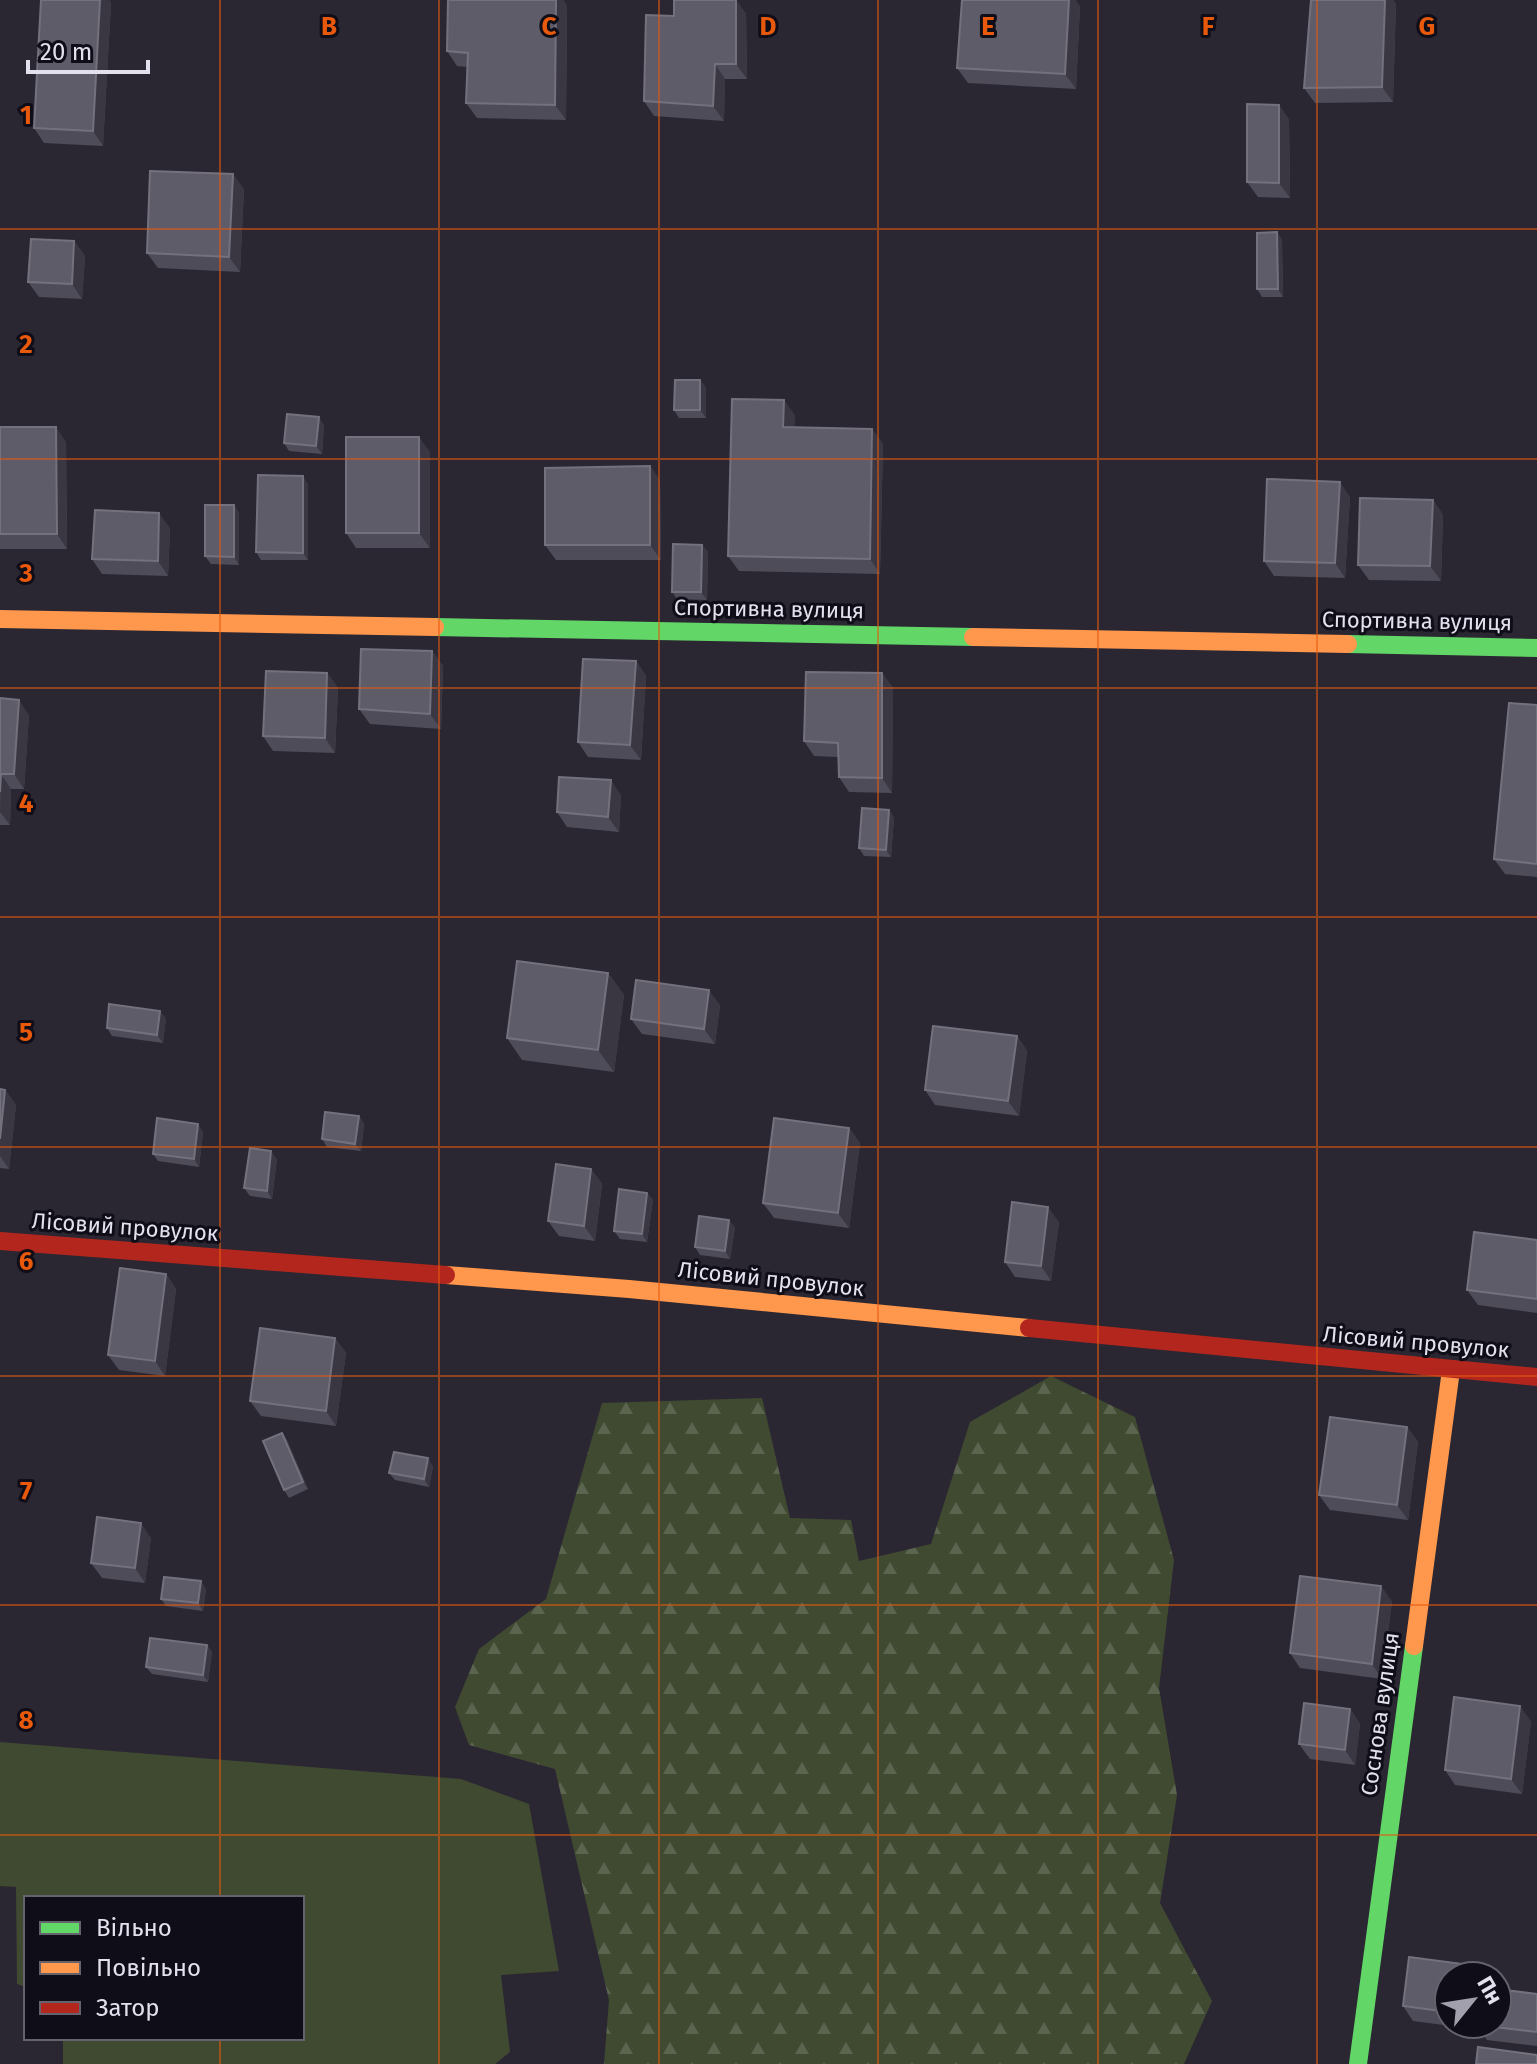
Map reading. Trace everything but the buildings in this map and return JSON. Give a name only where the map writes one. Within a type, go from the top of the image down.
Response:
[{"type":"street","name":"Спортивна вулиця","points":[[0,619],[1537,648]]},
{"type":"street","name":"Лісовий провулок","points":[[0,1241],[629,1289],[1537,1377]]},
{"type":"street","name":"Соснова вулиця","points":[[1358,2064],[1451,1370]]},
{"type":"green space","points":[[1051,1376],[1135,1417],[1174,1560],[1159,1688],[1177,1795],[1160,1903],[1212,2001],[1184,2064],[604,2064],[609,2000],[555,1769],[469,1745],[455,1707],[479,1649],[546,1599],[602,1403],[762,1398],[790,1518],[851,1520],[859,1561],[931,1544],[970,1422]]},
{"type":"green space","points":[[0,1742],[461,1779],[529,1804],[559,1971],[501,1975],[510,2052],[495,2064],[63,2064],[63,2040],[304,2040],[304,1896],[24,1896],[24,1986],[17,1984],[16,1887],[0,1886]]},
{"type":"traffic: fast","points":[[435,627],[973,637]]},
{"type":"traffic: fast","points":[[1348,644],[1537,648]]},
{"type":"traffic: fast","points":[[1358,2064],[1414,1646]]},
{"type":"traffic: slow","points":[[0,619],[435,627]]},
{"type":"traffic: slow","points":[[973,637],[1348,644]]},
{"type":"traffic: slow","points":[[446,1275],[629,1289],[1029,1328]]},
{"type":"traffic: slow","points":[[1414,1646],[1451,1370]]},
{"type":"traffic: jam","points":[[0,1241],[446,1275]]},
{"type":"traffic: jam","points":[[1029,1328],[1537,1377]]}]
